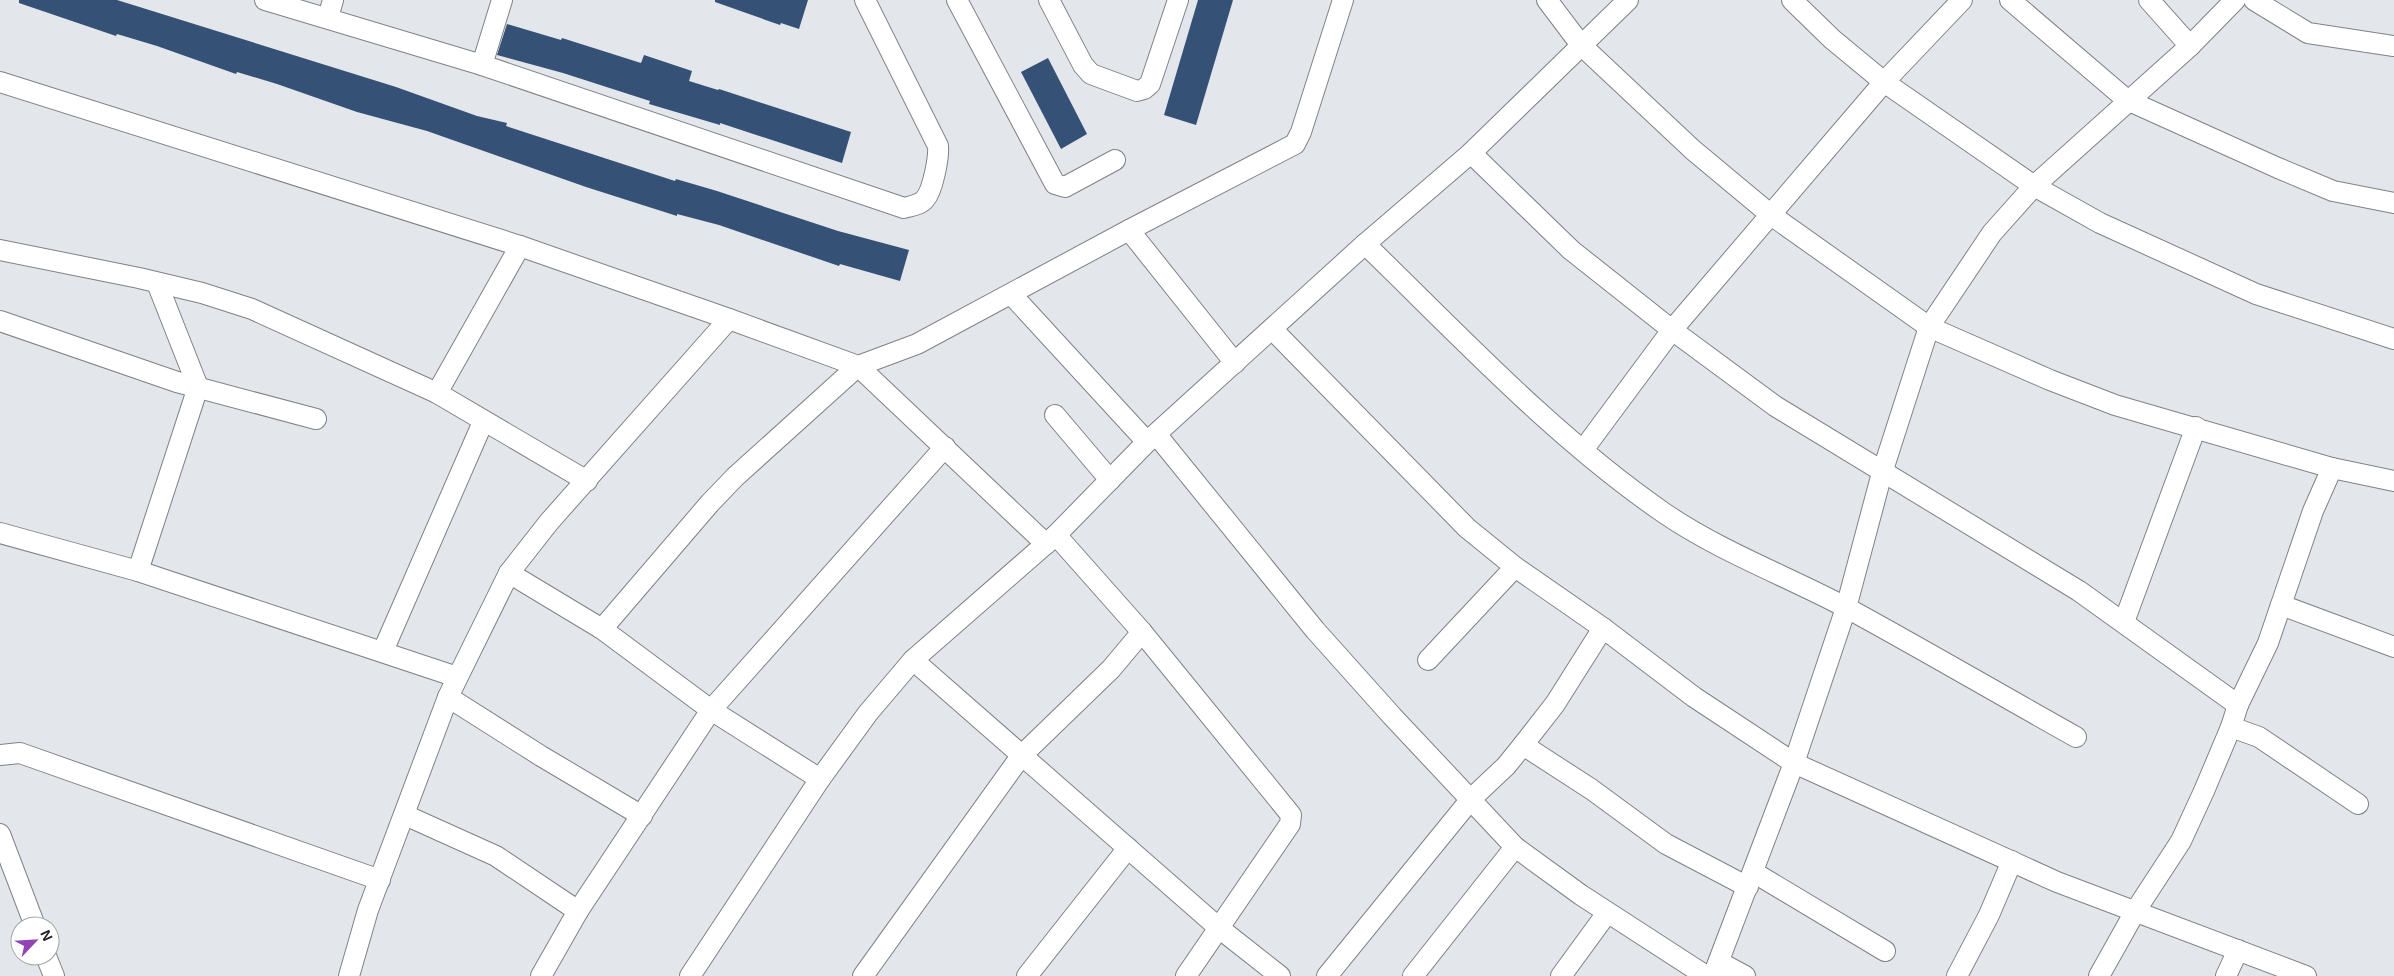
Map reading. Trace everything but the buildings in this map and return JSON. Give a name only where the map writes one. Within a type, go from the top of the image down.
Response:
[{"type":"street","points":[[265,0],[330,9],[482,65],[904,208],[926,198],[939,158],[938,146],[865,0]]},
{"type":"street","points":[[482,65],[502,0]]},
{"type":"street","points":[[957,0],[1055,184],[1065,187],[1115,160]]},
{"type":"street","points":[[1048,0],[1083,64],[1091,74],[1137,91],[1150,84],[1178,0]]},
{"type":"street","points":[[602,629],[710,503],[735,477],[858,366],[917,344],[1294,144],[1301,132],[1343,0]]},
{"type":"street","points":[[1547,0],[1581,45],[1693,150],[1771,214],[1929,327],[2050,380],[2115,404],[2332,468],[2394,481]]},
{"type":"street","points":[[690,976],[820,779],[868,713],[913,660],[1051,540],[1152,438],[1273,330],[1365,244],[1471,152],[1628,0]]},
{"type":"street","points":[[1792,0],[1832,39],[1884,82],[2034,186],[2100,223],[2256,294],[2394,339]]},
{"type":"street","points":[[1583,450],[1672,330],[1884,82],[1962,0]]},
{"type":"street","points":[[2010,0],[2127,100],[2333,191],[2394,203]]},
{"type":"street","points":[[2149,0],[2190,46]]},
{"type":"street","points":[[1713,971],[1794,763],[1846,608],[1882,472],[1929,327],[1992,233],[2034,186],[2127,100],[2190,46],[2235,0]]},
{"type":"street","points":[[2254,0],[2308,33],[2394,46]]},
{"type":"street","points":[[0,82],[520,246],[729,318],[858,366],[1051,540],[1142,632],[1291,815],[1290,824],[1186,976]]},
{"type":"street","points":[[1471,152],[1571,250],[1672,330],[1775,406],[2079,591],[2238,705]]},
{"type":"street","points":[[1129,230],[1235,363]]},
{"type":"street","points":[[1365,244],[1502,377],[1583,450],[1666,514],[1732,552],[1846,608],[2076,737]]},
{"type":"street","points":[[437,393],[520,246]]},
{"type":"street","points":[[0,250],[139,278],[157,284],[202,293],[252,308],[437,393],[483,422],[587,481]]},
{"type":"street","points":[[138,571],[198,387],[157,284]]},
{"type":"street","points":[[1011,294],[1152,438],[1314,630],[1515,847],[1556,879],[1607,913],[1713,971],[1745,976]]},
{"type":"street","points":[[349,976],[368,910],[448,697],[509,573],[549,522],[729,318]]},
{"type":"street","points":[[0,321],[198,387],[316,419]]},
{"type":"street","points":[[1273,330],[1467,528],[1515,567],[1603,628],[1694,697],[1794,763],[2057,882],[2136,910],[2306,976]]},
{"type":"street","points":[[1055,415],[1110,480]]},
{"type":"street","points":[[383,651],[483,422]]},
{"type":"street","points":[[2124,622],[2196,427]]},
{"type":"street","points":[[541,976],[578,911],[711,710],[946,447]]},
{"type":"street","points":[[2099,976],[2136,910],[2181,840],[2231,727],[2238,705],[2268,643],[2313,511],[2332,468]]},
{"type":"street","points":[[0,533],[138,571],[457,677]]},
{"type":"street","points":[[1428,660],[1515,567]]},
{"type":"street","points":[[509,573],[602,629],[711,710],[820,779]]},
{"type":"street","points":[[2280,605],[2394,647]]},
{"type":"street","points":[[1327,976],[1471,799],[1506,766],[1523,745],[1555,704],[1603,628]]},
{"type":"street","points":[[863,976],[1022,756],[1111,669],[1142,632]]},
{"type":"street","points":[[913,660],[1219,928],[1280,976]]},
{"type":"street","points":[[448,697],[541,756],[642,816]]},
{"type":"street","points":[[2231,727],[2259,737],[2358,804]]},
{"type":"street","points":[[1523,745],[1591,789],[1666,844],[1750,879],[1885,951]]},
{"type":"street","points":[[0,755],[20,753],[380,880]]},
{"type":"street","points":[[405,815],[496,856],[578,911]]},
{"type":"street","points":[[0,834],[31,916]]},
{"type":"street","points":[[1413,976],[1515,847]]},
{"type":"street","points":[[1026,976],[1128,848]]},
{"type":"street","points":[[1957,976],[1989,915],[2012,861]]},
{"type":"street","points":[[1562,976],[1607,913]]},
{"type":"street","points":[[2226,976],[2238,950]]}]
